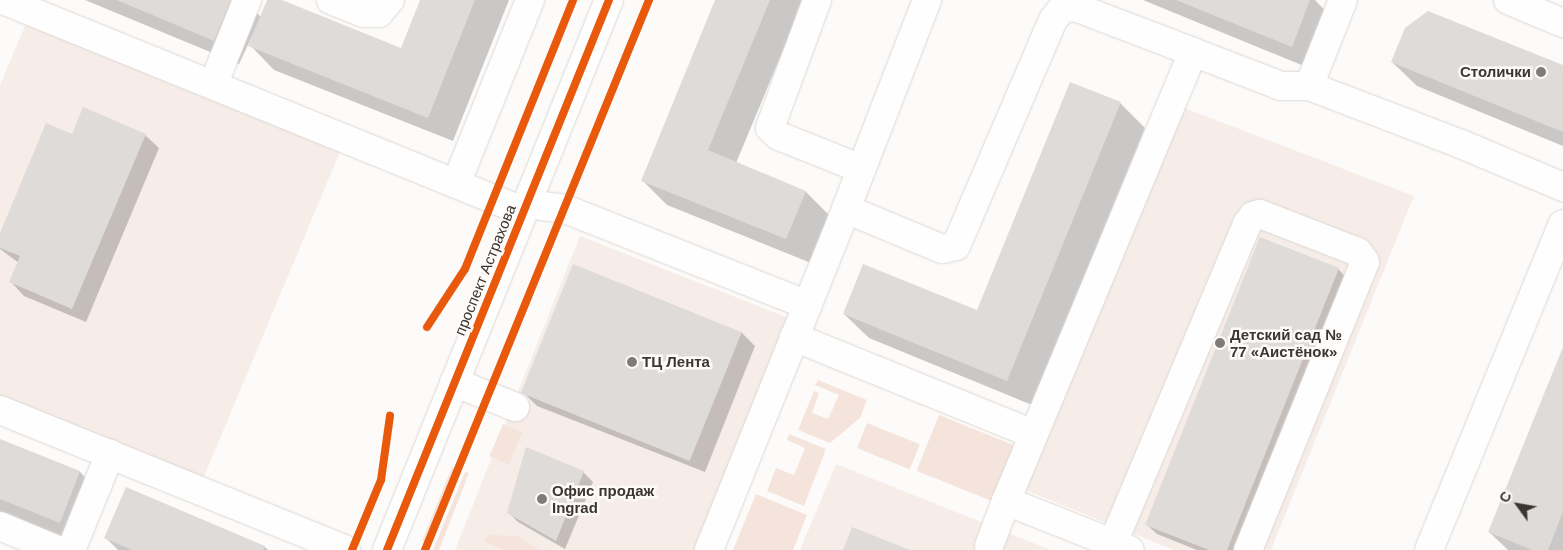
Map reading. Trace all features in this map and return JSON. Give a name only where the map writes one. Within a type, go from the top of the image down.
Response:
[{"type":"street","points":[[3,0],[456,184],[524,207],[565,209],[808,305]]},
{"type":"street","points":[[212,85],[247,0]]},
{"type":"street","points":[[331,0],[364,13],[379,12],[390,0]]},
{"type":"street","points":[[456,184],[530,0]]},
{"type":"street","name":"проспект Астрахова","points":[[389,550],[524,207],[610,0]]},
{"type":"street","points":[[818,0],[770,128],[779,136],[862,169]]},
{"type":"street","points":[[708,550],[846,210],[927,0]]},
{"type":"street","points":[[1309,86],[1343,0]]},
{"type":"street","points":[[1508,0],[1563,23]]},
{"type":"street","points":[[846,210],[942,249],[956,246],[1053,20],[1062,9],[1084,10],[1280,86],[1309,86],[1461,144],[1563,187]]},
{"type":"street","points":[[989,546],[1033,434],[1192,52]]},
{"type":"street","points":[[1006,501],[1121,547],[1247,224],[1253,216],[1260,214],[1358,252],[1365,262],[1248,550]]},
{"type":"street","points":[[1429,550],[1563,224]]},
{"type":"street","points":[[794,337],[1033,434]]},
{"type":"street","points":[[454,382],[515,407]]},
{"type":"street","points":[[0,410],[110,454],[298,541],[346,550]]},
{"type":"street","points":[[72,550],[110,454]]},
{"type":"street","points":[[0,526],[58,550]]},
{"type":"shaded area","points":[[27,21],[340,152],[203,479],[0,395],[0,85]]},
{"type":"shaded area","name":"Детский сад № 77 «Аистёнок»","points":[[1182,107],[1414,196],[1271,550],[1174,550],[1025,490]]},
{"type":"shaded area","points":[[580,236],[794,320],[698,550],[455,550]]},
{"type":"shaded area","points":[[818,380],[867,400],[860,418],[830,443],[798,430],[814,391],[819,393],[812,413],[828,419],[839,395],[815,385]]},
{"type":"shaded area","points":[[939,415],[1016,446],[993,502],[917,471]]},
{"type":"shaded area","points":[[867,423],[920,444],[910,469],[857,448]]},
{"type":"shaded area","points":[[503,424],[522,432],[509,464],[489,456]]},
{"type":"shaded area","points":[[789,434],[826,449],[804,506],[767,491],[776,468],[794,475],[805,448],[787,440]]},
{"type":"shaded area","points":[[836,464],[1051,550],[800,550]]},
{"type":"shaded area","points":[[452,467],[457,469],[427,543],[422,541]]},
{"type":"shaded area","points":[[465,472],[469,473],[439,550],[433,550]]},
{"type":"shaded area","points":[[756,494],[807,515],[793,550],[733,550]]},
{"type":"shaded area","points":[[487,535],[518,536],[540,550],[503,550],[484,541]]},
{"type":"building","points":[[117,0],[231,0],[214,41]]},
{"type":"building","points":[[267,0],[282,0],[401,48],[420,0],[475,0],[428,118],[248,46]]},
{"type":"building","points":[[715,0],[770,0],[708,150],[806,191],[786,239],[641,181]]},
{"type":"building","points":[[1176,0],[1310,0],[1292,47]]},
{"type":"building","points":[[1428,11],[1563,65],[1563,132],[1391,62],[1405,28]]},
{"type":"building","points":[[1070,82],[1121,102],[1007,381],[843,314],[863,264],[977,310]]},
{"type":"building","points":[[83,107],[146,134],[72,309],[9,282],[20,256],[0,248],[0,233],[46,123],[72,134]]},
{"type":"building","points":[[1260,237],[1339,268],[1227,550],[1209,550],[1145,525]]},
{"type":"building","name":"ТЦ Лента","points":[[573,264],[742,332],[690,461],[521,393]]},
{"type":"building","points":[[1563,347],[1563,512],[1548,550],[1532,550],[1488,532]]},
{"type":"building","points":[[0,439],[80,471],[60,523],[0,499]]},
{"type":"building","name":"Офис продаж Ingrad","points":[[526,447],[584,471],[556,541],[507,513]]},
{"type":"building","points":[[126,487],[265,546],[263,550],[132,550],[104,538]]},
{"type":"building","points":[[852,527],[910,550],[843,550]]},
{"type":"cycle path","points":[[427,327],[465,269],[573,0]]},
{"type":"cycle path","points":[[387,550],[609,0]]},
{"type":"cycle path","points":[[425,550],[649,0]]},
{"type":"cycle path","points":[[352,550],[381,480],[390,416]]},
{"type":"place","name":"Столички","points":[[1541,72]]},
{"type":"place","name":"Детский сад № 77 «Аистёнок»","points":[[1220,343]]},
{"type":"place","name":"ТЦ Лента","points":[[632,362]]},
{"type":"place","name":"Офис продаж Ingrad","points":[[542,499]]}]
